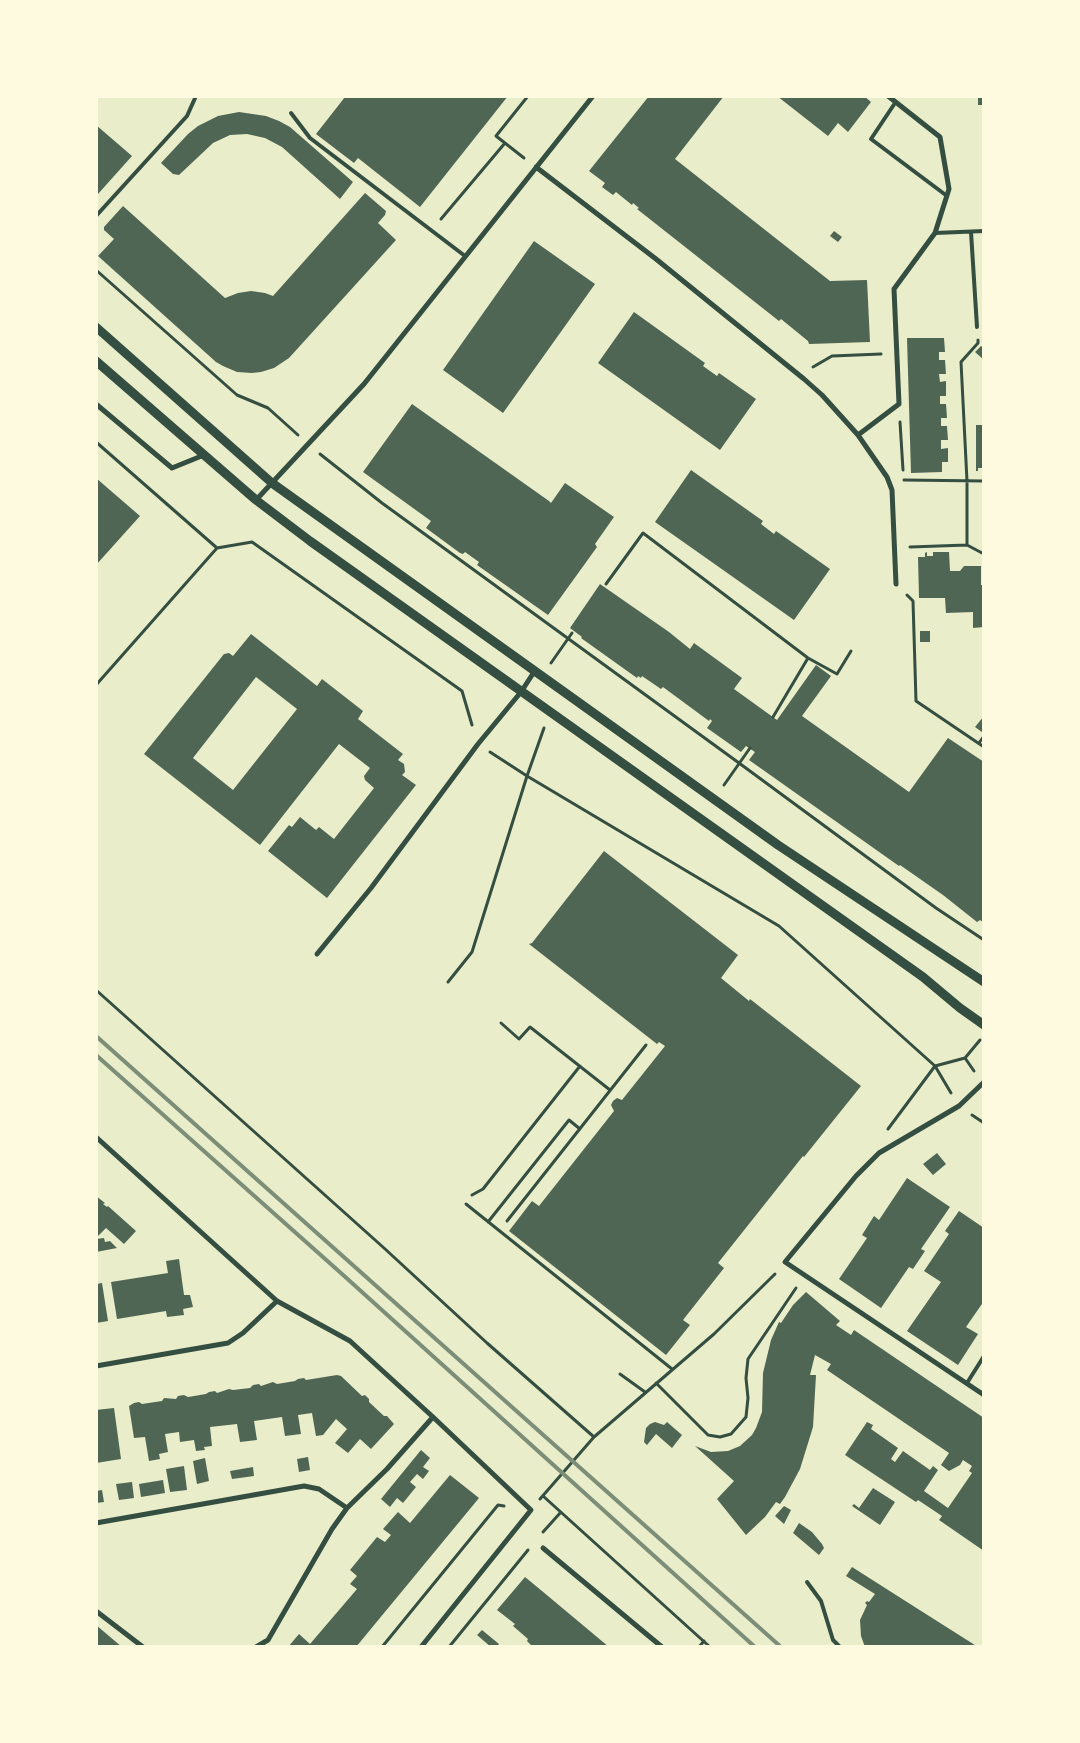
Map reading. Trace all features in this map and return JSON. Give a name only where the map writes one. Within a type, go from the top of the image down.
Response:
[{"type":"street","points":[[256,500],[364,384],[593,96]]},
{"type":"street","points":[[858,435],[899,404],[894,289],[936,233],[949,189],[940,137],[888,96]]},
{"type":"street","points":[[536,167],[656,259],[822,394],[858,435],[888,477],[892,490],[896,584]]},
{"type":"street","points":[[96,327],[272,483],[778,845],[984,982]]},
{"type":"street","points":[[96,361],[256,500],[310,541],[923,977],[984,1025]]},
{"type":"street","points":[[96,404],[172,468],[204,455]]},
{"type":"street","points":[[318,954],[478,744],[520,692],[538,674]]},
{"type":"street","points":[[984,1082],[959,1106],[879,1153],[856,1176],[785,1262],[984,1394]]},
{"type":"street","points":[[96,1137],[278,1301],[350,1341],[532,1510],[421,1647]]},
{"type":"street","points":[[96,1366],[228,1343],[243,1333],[278,1301]]},
{"type":"street","points":[[256,1647],[268,1640],[332,1529],[347,1508],[387,1469],[434,1417]]},
{"type":"street","points":[[96,1523],[304,1486],[319,1489],[347,1508]]},
{"type":"street","points":[[543,1548],[662,1647]]},
{"type":"street","points":[[96,1611],[142,1647]]},
{"type":"lane","points":[[96,216],[187,116],[196,96]]},
{"type":"lane","points":[[896,102],[871,139],[947,196]]},
{"type":"lane","points":[[291,113],[310,138],[465,256]]},
{"type":"lane","points":[[936,233],[984,231]]},
{"type":"lane","points":[[971,232],[977,327]]},
{"type":"lane","points":[[966,1383],[984,1356]]},
{"type":"lane","points":[[807,1582],[821,1601],[833,1640],[840,1647]]},
{"type":"path","points":[[528,96],[496,136],[536,167]]},
{"type":"path","points":[[431,230],[504,143]]},
{"type":"path","points":[[96,270],[237,395],[268,408],[308,444],[382,503],[936,908],[984,940]]},
{"type":"path","points":[[967,545],[967,481],[961,362],[978,343],[977,327]]},
{"type":"path","points":[[804,380],[812,368],[832,356],[897,353]]},
{"type":"path","points":[[899,404],[903,480]]},
{"type":"path","points":[[96,442],[217,548]]},
{"type":"path","points":[[892,490],[903,480],[984,481]]},
{"type":"path","points":[[606,584],[643,533],[808,658],[837,674],[851,651]]},
{"type":"path","points":[[96,685],[217,548],[252,542],[462,691],[478,744],[527,776],[779,926],[935,1066]]},
{"type":"path","points":[[894,548],[967,545],[984,554]]},
{"type":"path","points":[[896,584],[913,600],[916,701],[984,747]]},
{"type":"path","points":[[538,674],[572,633]]},
{"type":"path","points":[[772,717],[808,658]]},
{"type":"path","points":[[448,982],[472,952],[527,776],[550,712]]},
{"type":"path","points":[[979,743],[984,736]]},
{"type":"path","points":[[714,799],[750,748]]},
{"type":"path","points":[[96,990],[377,1241],[487,1343],[594,1437]]},
{"type":"path","points":[[501,1024],[519,1040],[530,1027],[610,1090]]},
{"type":"path","points":[[879,1153],[888,1128],[935,1066],[965,1058],[984,1035]]},
{"type":"path","points":[[507,1221],[646,1045]]},
{"type":"path","points":[[472,1195],[483,1189],[580,1066]]},
{"type":"path","points":[[488,1222],[569,1120],[580,1129]]},
{"type":"path","points":[[466,1204],[672,1369]]},
{"type":"path","points":[[382,1647],[498,1505],[532,1510],[594,1437],[721,1327],[775,1275],[785,1262]]},
{"type":"path","points":[[656,1383],[708,1435],[720,1437],[731,1434],[746,1417],[748,1358],[805,1275]]},
{"type":"path","points":[[620,1374],[645,1392]]},
{"type":"path","points":[[543,1496],[710,1647]]},
{"type":"path","points":[[540,1535],[561,1512]]},
{"type":"path","points":[[449,1647],[528,1550]]},
{"type":"path","points":[[699,1647],[704,1641]]},
{"type":"building","points":[[343,96],[508,96],[420,207],[358,158],[354,163],[316,134],[345,97]]},
{"type":"building","points":[[649,96],[724,96],[675,159],[830,281],[867,280],[870,342],[809,344],[808,341],[781,319],[779,321],[637,209],[639,208],[633,203],[632,205],[616,192],[613,195],[602,187],[605,183],[589,171]]},
{"type":"building","points":[[777,96],[864,96],[871,102],[848,132],[838,123],[828,136]]},
{"type":"building","points":[[978,96],[984,96],[984,105],[978,105]]},
{"type":"building","points":[[239,112],[266,116],[290,127],[353,182],[340,199],[282,147],[265,138],[247,134],[230,135],[213,143],[179,175],[173,174],[161,163],[198,126],[218,116]]},
{"type":"building","points":[[96,125],[132,156],[98,194],[96,192]]},
{"type":"building","points":[[365,193],[386,211],[378,223],[396,240],[289,358],[274,368],[261,372],[237,372],[216,362],[98,256],[114,239],[104,230],[104,227],[123,206],[225,298],[251,291],[273,296]]},
{"type":"building","points":[[834,231],[842,237],[838,242],[830,236]]},
{"type":"building","points":[[534,241],[595,284],[503,413],[443,370]]},
{"type":"building","points":[[634,312],[705,363],[703,366],[717,376],[719,373],[756,399],[720,450],[598,363]]},
{"type":"building","points":[[907,338],[944,338],[945,352],[939,352],[939,360],[945,360],[946,374],[939,374],[940,382],[946,381],[946,396],[940,396],[940,404],[946,404],[947,418],[941,418],[941,426],[947,426],[948,440],[941,440],[941,449],[948,448],[948,462],[942,462],[942,472],[911,473]]},
{"type":"building","points":[[981,346],[984,348],[984,360],[975,352]]},
{"type":"building","points":[[412,404],[551,503],[565,483],[614,517],[595,544],[597,547],[548,615],[477,565],[479,562],[465,552],[463,554],[460,553],[426,528],[431,521],[363,472]]},
{"type":"building","points":[[976,425],[984,425],[984,468],[978,468],[978,471],[976,471]]},
{"type":"building","points":[[691,470],[763,521],[761,524],[774,534],[776,531],[830,569],[794,620],[655,522]]},
{"type":"building","points":[[96,478],[140,516],[96,565]]},
{"type":"building","points":[[927,552],[927,556],[933,556],[933,552],[949,552],[950,571],[960,571],[964,566],[981,566],[981,585],[984,585],[984,627],[973,628],[973,612],[946,613],[945,598],[919,598],[918,557],[925,557]]},
{"type":"building","points":[[600,584],[690,649],[694,643],[742,678],[734,689],[777,720],[816,665],[831,676],[802,716],[909,792],[948,738],[984,762],[984,923],[980,920],[977,922],[943,895],[749,760],[755,752],[746,746],[741,752],[707,728],[712,721],[710,719],[709,721],[663,687],[661,689],[642,676],[637,678],[581,638],[570,628]]},
{"type":"building","points":[[920,631],[930,631],[930,642],[920,642]]},
{"type":"building","points":[[251,634],[317,686],[322,679],[363,711],[358,719],[403,754],[398,760],[404,764],[405,772],[402,775],[416,785],[327,898],[268,851],[289,825],[292,827],[300,817],[316,830],[319,827],[334,839],[374,788],[365,780],[364,776],[370,768],[339,744],[260,845],[144,754],[224,654],[229,653],[233,656]],"holes":[[[256,677],[297,709],[233,790],[193,758]]]},
{"type":"building","points":[[984,716],[984,730],[982,732],[975,727]]},
{"type":"building","points":[[604,851],[738,955],[721,978],[861,1086],[718,1263],[724,1268],[683,1320],[690,1325],[666,1355],[509,1231],[532,1201],[539,1206],[614,1111],[611,1105],[613,1101],[617,1098],[622,1100],[665,1046],[659,1042],[657,1044],[529,944],[532,943]]},
{"type":"building","points":[[937,1153],[946,1164],[933,1175],[923,1164]]},
{"type":"building","points":[[907,1178],[950,1207],[921,1249],[925,1251],[913,1269],[909,1267],[881,1308],[839,1279],[867,1238],[862,1235],[874,1216],[879,1220]]},
{"type":"building","points":[[96,1196],[136,1231],[124,1244],[106,1228],[96,1238]]},
{"type":"building","points":[[959,1211],[984,1228],[984,1301],[966,1327],[978,1334],[958,1365],[907,1331],[941,1282],[924,1271],[949,1234],[945,1231]]},
{"type":"building","points":[[104,1238],[105,1242],[110,1241],[117,1248],[96,1252],[96,1239]]},
{"type":"building","points":[[179,1259],[184,1295],[190,1295],[193,1307],[183,1309],[184,1315],[167,1317],[166,1311],[117,1319],[111,1282],[168,1273],[166,1261]]},
{"type":"building","points":[[102,1283],[108,1321],[96,1323],[96,1284]]},
{"type":"building","points":[[806,1292],[840,1321],[836,1325],[851,1335],[854,1330],[984,1418],[984,1551],[939,1520],[942,1516],[918,1500],[916,1502],[845,1455],[867,1422],[873,1425],[871,1429],[898,1448],[891,1459],[895,1462],[903,1451],[930,1470],[933,1466],[938,1470],[924,1491],[948,1508],[972,1473],[969,1471],[972,1466],[963,1460],[960,1465],[949,1471],[941,1465],[949,1453],[827,1370],[831,1364],[815,1355],[810,1375],[816,1375],[813,1427],[800,1469],[785,1497],[780,1504],[776,1502],[765,1517],[746,1535],[717,1499],[734,1481],[695,1446],[711,1452],[728,1451],[740,1446],[752,1435],[762,1412],[763,1373],[771,1340],[779,1322],[781,1323],[793,1305]]},
{"type":"building","points":[[341,1376],[362,1396],[365,1395],[369,1402],[394,1424],[371,1449],[360,1439],[348,1453],[335,1443],[347,1429],[336,1419],[323,1435],[316,1436],[312,1413],[298,1415],[301,1434],[285,1436],[282,1417],[254,1421],[257,1440],[240,1442],[237,1424],[210,1427],[212,1446],[204,1447],[205,1450],[196,1451],[194,1440],[180,1442],[179,1432],[165,1434],[168,1452],[159,1454],[160,1459],[149,1461],[145,1437],[134,1438],[129,1406],[134,1403],[139,1402],[142,1404],[162,1401],[164,1398],[176,1399],[178,1396],[184,1395],[188,1397],[215,1391],[217,1393],[229,1389],[250,1388],[253,1385],[259,1384],[261,1386],[273,1382],[277,1384],[304,1378],[306,1380]]},
{"type":"building","points":[[114,1408],[121,1459],[96,1463],[96,1410]]},
{"type":"building","points":[[655,1422],[664,1425],[667,1422],[682,1435],[672,1448],[656,1434],[647,1445],[644,1442],[646,1428]]},
{"type":"building","points":[[421,1450],[430,1458],[423,1467],[429,1471],[423,1479],[417,1474],[410,1482],[416,1487],[403,1503],[397,1498],[390,1507],[381,1499]]},
{"type":"building","points":[[308,1457],[310,1470],[299,1472],[297,1459]]},
{"type":"building","points":[[205,1458],[209,1481],[197,1484],[193,1461]]},
{"type":"building","points":[[184,1466],[187,1490],[170,1492],[166,1469]]},
{"type":"building","points":[[253,1467],[254,1476],[232,1479],[230,1471]]},
{"type":"building","points":[[450,1475],[479,1498],[356,1647],[288,1647],[299,1634],[310,1644],[357,1589],[350,1584],[357,1576],[350,1570],[377,1537],[385,1542],[391,1535],[383,1529],[398,1512],[410,1523]]},
{"type":"building","points":[[163,1480],[165,1493],[141,1497],[139,1484]]},
{"type":"building","points":[[132,1482],[134,1498],[119,1500],[116,1484]]},
{"type":"building","points":[[873,1488],[895,1502],[880,1525],[852,1506],[854,1504],[859,1508]]},
{"type":"building","points":[[102,1490],[104,1502],[96,1503],[96,1491]]},
{"type":"building","points":[[784,1506],[791,1510],[784,1524],[775,1516]]},
{"type":"building","points":[[799,1523],[812,1532],[822,1544],[824,1548],[819,1555],[793,1533]]},
{"type":"building","points":[[852,1567],[978,1647],[865,1647],[861,1636],[860,1620],[867,1605],[865,1603],[869,1602],[875,1594],[846,1576]]},
{"type":"building","points":[[525,1577],[609,1647],[533,1647],[527,1641],[528,1639],[513,1626],[515,1624],[497,1610]]},
{"type":"building","points":[[96,1625],[122,1647],[96,1647]]},
{"type":"building","points":[[482,1630],[499,1644],[496,1647],[491,1647],[477,1635]]},
{"type":"railway","points":[[96,1036],[781,1647]]},
{"type":"railway","points":[[96,1055],[755,1647]]}]
